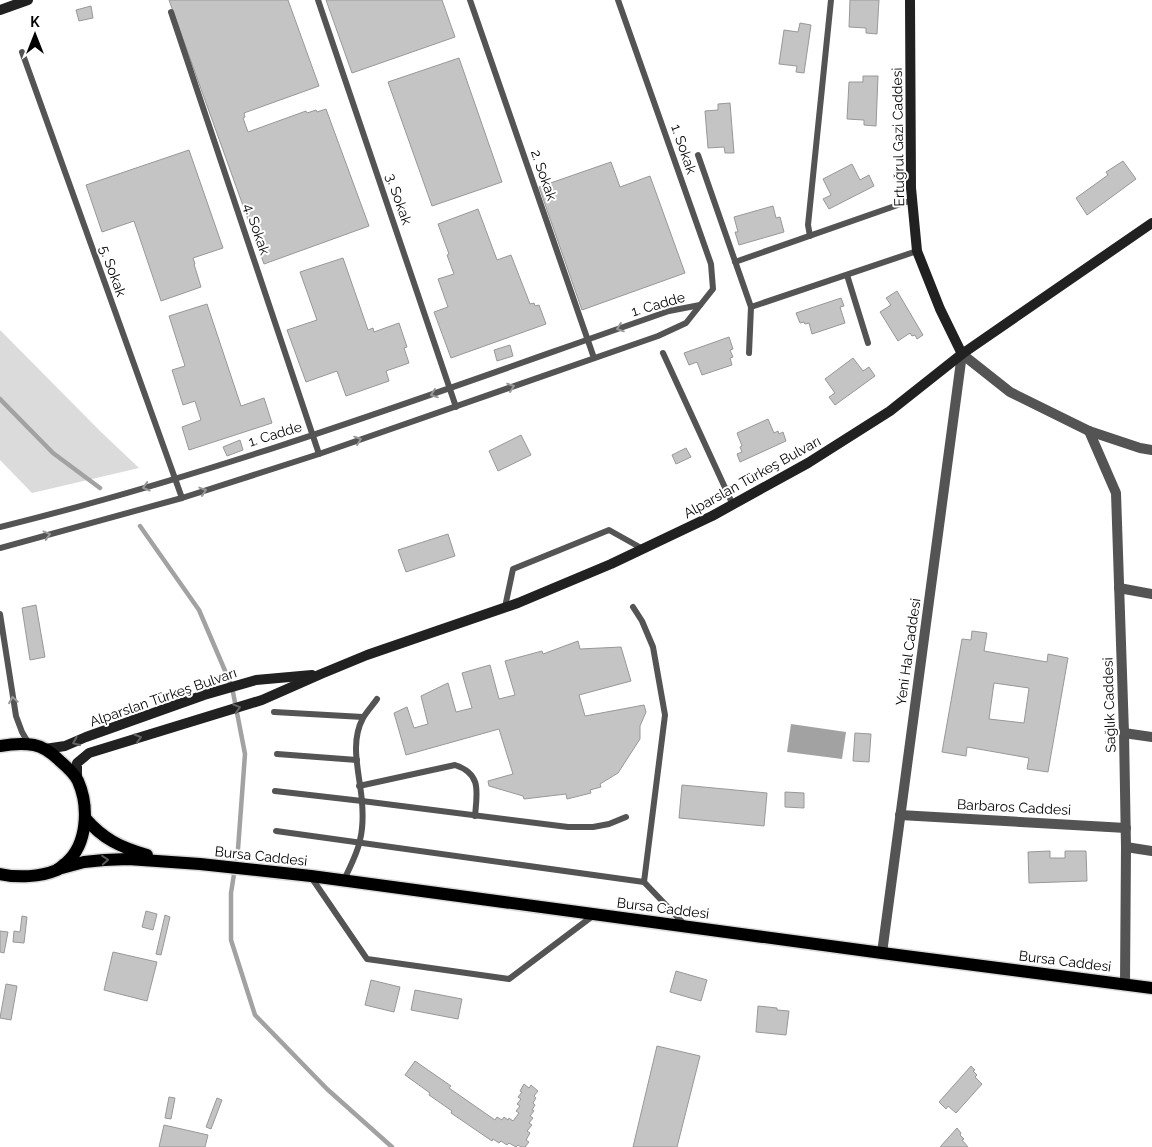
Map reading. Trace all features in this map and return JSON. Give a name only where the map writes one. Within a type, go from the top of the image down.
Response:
[{"type":"main road","points":[[0,10],[28,0]]},
{"type":"main road","name":"Ertuğrul Gazi Caddesi","points":[[910,0],[911,188],[918,251],[940,309],[962,354]]},
{"type":"main road","name":"Alparslan Türkeş Bulvarı","points":[[77,779],[77,763],[89,752],[262,700],[368,656],[518,603],[612,564],[712,516],[808,463],[890,412],[962,354],[1152,222]]},
{"type":"main road","name":"Alparslan Türkeş Bulvarı","points":[[45,749],[65,746],[204,695],[256,680],[321,674]]},
{"type":"main road","points":[[0,746],[9,744],[36,745],[50,752],[68,767],[77,779],[83,796],[85,818],[82,838],[72,858],[58,869]]},
{"type":"main road","name":"Bursa Caddesi","points":[[85,818],[109,840],[127,849],[170,862]]},
{"type":"main road","name":"Bursa Caddesi","points":[[0,874],[8,876],[35,876],[84,862],[128,859],[259,870],[1152,988]]},
{"type":"street","points":[[962,354],[1010,392],[1088,431],[1152,450]]},
{"type":"street","name":"Yeni Hal Caddesi","points":[[882,953],[962,354]]},
{"type":"street","name":"Sağlık Caddesi","points":[[1088,431],[1116,493],[1126,828],[1125,984]]},
{"type":"street","points":[[1119,588],[1152,594]]},
{"type":"street","points":[[1124,733],[1152,737]]},
{"type":"street","name":"Barbaros Caddesi","points":[[900,814],[1126,828]]},
{"type":"street","points":[[1126,847],[1152,851]]},
{"type":"lane","name":"3. Sokak","points":[[318,0],[456,407]]},
{"type":"lane","name":"2. Sokak","points":[[470,0],[594,358]]},
{"type":"lane","name":"1. Sokak","points":[[618,0],[710,264],[713,289],[700,305]]},
{"type":"lane","points":[[810,236],[808,224],[831,0]]},
{"type":"lane","name":"4. Sokak","points":[[171,12],[319,454]]},
{"type":"lane","name":"5. Sokak","points":[[22,52],[182,498]]},
{"type":"lane","points":[[698,155],[751,307],[749,353]]},
{"type":"lane","points":[[736,262],[912,200]]},
{"type":"lane","points":[[751,307],[918,251]]},
{"type":"lane","points":[[847,275],[868,343]]},
{"type":"lane","name":"1. Cadde","points":[[0,527],[175,478],[313,435],[450,389],[669,311],[700,305]]},
{"type":"lane","name":"1. Cadde","points":[[0,548],[182,498],[456,407],[658,336],[686,323],[700,305]]},
{"type":"lane","points":[[664,353],[733,505]]},
{"type":"lane","points":[[505,607],[513,569],[609,530],[644,549]]},
{"type":"lane","points":[[634,607],[653,647],[665,715],[644,882]]},
{"type":"lane","points":[[0,614],[16,716],[22,732],[30,745]]},
{"type":"lane","points":[[344,880],[360,842],[362,824],[362,801],[356,743],[358,732],[363,718],[377,699]]},
{"type":"lane","points":[[274,712],[363,718]]},
{"type":"lane","points":[[278,754],[357,760]]},
{"type":"lane","points":[[359,786],[455,765],[468,771],[476,782],[478,788],[475,816]]},
{"type":"lane","points":[[276,791],[568,827],[609,824],[626,817]]},
{"type":"lane","points":[[276,831],[644,882],[686,926]]},
{"type":"lane","points":[[311,876],[367,959],[447,971],[509,979],[594,915]]},
{"type":"shaded area","points":[[0,330],[139,468],[32,493],[0,460]]},
{"type":"shaded area","points":[[791,724],[846,732],[842,759],[787,752]]},
{"type":"building","points":[[169,0],[288,0],[319,86],[244,113],[245,117],[243,118],[248,132],[306,111],[307,113],[316,110],[317,112],[326,109],[369,226],[264,264]]},
{"type":"building","points":[[326,0],[442,0],[455,37],[352,73]]},
{"type":"building","points":[[850,0],[879,0],[877,34],[866,33],[866,28],[849,27]]},
{"type":"building","points":[[91,6],[93,18],[79,21],[76,10]]},
{"type":"building","points":[[800,23],[811,25],[804,73],[796,72],[797,66],[779,64],[784,30],[798,32]]},
{"type":"building","points":[[459,58],[502,182],[432,206],[388,82]]},
{"type":"building","points":[[863,76],[878,76],[876,126],[864,125],[864,120],[847,119],[849,82],[863,82]]},
{"type":"building","points":[[730,103],[734,153],[725,153],[724,147],[708,148],[705,111],[718,110],[718,104]]},
{"type":"building","points":[[189,150],[223,248],[193,258],[201,287],[161,301],[134,221],[102,232],[86,185]]},
{"type":"building","points":[[1123,161],[1136,179],[1087,215],[1076,198],[1108,175],[1106,172]]},
{"type":"building","points":[[611,162],[620,187],[650,176],[685,273],[582,310],[539,187]]},
{"type":"building","points":[[852,164],[860,180],[869,175],[874,186],[829,209],[823,199],[831,195],[823,179]]},
{"type":"building","points":[[773,206],[776,218],[780,217],[784,232],[739,245],[735,232],[738,232],[734,217]]},
{"type":"building","points":[[478,209],[497,260],[511,255],[530,304],[539,305],[546,324],[451,358],[434,312],[448,307],[438,279],[454,274],[438,224]]},
{"type":"building","points":[[343,258],[368,330],[373,328],[374,332],[399,323],[407,347],[404,348],[409,363],[386,371],[389,381],[346,396],[337,371],[306,382],[287,330],[317,320],[300,272]]},
{"type":"building","points":[[897,291],[923,335],[917,339],[915,335],[912,336],[910,333],[898,341],[880,312],[891,305],[886,298]]},
{"type":"building","points":[[841,298],[844,306],[840,307],[845,323],[812,334],[809,323],[800,323],[796,313]]},
{"type":"building","points":[[207,304],[241,406],[264,398],[272,423],[189,450],[182,427],[201,420],[195,401],[183,405],[172,370],[185,366],[169,316]]},
{"type":"building","points":[[729,337],[733,349],[730,350],[733,357],[730,358],[732,365],[702,375],[697,362],[689,365],[684,353]]},
{"type":"building","points":[[510,345],[513,356],[497,361],[494,350]]},
{"type":"building","points":[[853,358],[863,371],[869,367],[875,376],[835,405],[829,397],[835,393],[825,379]]},
{"type":"building","points":[[768,419],[774,433],[778,431],[779,434],[783,432],[786,441],[740,462],[737,454],[742,452],[740,447],[742,446],[737,433]]},
{"type":"building","points":[[521,435],[531,455],[498,471],[489,451]]},
{"type":"building","points":[[240,440],[243,450],[227,456],[223,447]]},
{"type":"building","points":[[686,448],[691,457],[676,464],[672,455]]},
{"type":"building","points":[[448,534],[455,556],[406,572],[398,550]]},
{"type":"building","points":[[36,605],[45,657],[30,660],[22,608]]},
{"type":"building","points":[[972,631],[987,633],[984,651],[1047,662],[1048,654],[1068,658],[1048,772],[1027,769],[1029,758],[967,747],[966,756],[942,752],[962,639],[971,640]],"holes":[[[994,683],[1029,688],[1024,723],[989,719]]]},
{"type":"building","points":[[578,641],[580,649],[621,647],[631,681],[579,695],[585,716],[644,705],[646,712],[640,726],[640,739],[618,773],[600,784],[601,787],[590,790],[591,793],[567,799],[566,794],[524,799],[523,796],[489,786],[488,781],[513,774],[499,729],[406,755],[394,713],[407,707],[414,728],[428,724],[421,696],[448,683],[456,712],[472,708],[462,673],[490,665],[499,699],[515,695],[505,661],[542,651],[543,654]]},
{"type":"building","points":[[855,733],[871,734],[869,762],[853,761]]},
{"type":"building","points":[[682,785],[767,793],[764,826],[679,818]]},
{"type":"building","points":[[785,792],[804,793],[804,808],[785,807]]},
{"type":"building","points":[[1050,851],[1050,858],[1065,858],[1065,851],[1086,851],[1087,881],[1029,883],[1028,852]]},
{"type":"building","points":[[146,911],[157,914],[153,930],[142,927]]},
{"type":"building","points":[[165,915],[170,917],[161,955],[156,954]]},
{"type":"building","points":[[22,916],[27,917],[24,943],[13,942],[14,931],[20,932]]},
{"type":"building","points":[[0,931],[8,932],[4,953],[0,952]]},
{"type":"building","points":[[113,952],[157,962],[147,1001],[104,990]]},
{"type":"building","points":[[676,971],[707,980],[701,1001],[670,992]]},
{"type":"building","points":[[371,980],[400,987],[394,1012],[365,1005]]},
{"type":"building","points":[[6,984],[17,986],[11,1020],[0,1018]]},
{"type":"building","points":[[415,990],[462,999],[458,1019],[411,1010]]},
{"type":"building","points":[[758,1006],[789,1011],[786,1035],[756,1032]]},
{"type":"building","points":[[657,1046],[700,1056],[677,1147],[633,1147]]},
{"type":"building","points":[[415,1061],[451,1086],[449,1088],[495,1120],[497,1117],[502,1120],[504,1117],[513,1121],[519,1113],[516,1111],[520,1106],[517,1104],[521,1099],[518,1097],[522,1092],[520,1091],[524,1084],[529,1088],[531,1085],[538,1091],[534,1096],[536,1098],[533,1103],[535,1105],[532,1110],[534,1111],[530,1116],[533,1118],[529,1123],[532,1125],[527,1131],[530,1133],[526,1140],[529,1142],[525,1147],[518,1145],[516,1147],[501,1141],[499,1143],[493,1139],[492,1141],[451,1113],[452,1111],[405,1075]]},
{"type":"building","points":[[971,1066],[977,1075],[975,1077],[982,1084],[956,1113],[948,1106],[946,1109],[939,1102]]},
{"type":"building","points":[[169,1097],[175,1098],[171,1119],[165,1118]]},
{"type":"building","points":[[217,1098],[222,1100],[211,1129],[206,1127]]},
{"type":"building","points":[[164,1125],[208,1135],[205,1147],[159,1147]]},
{"type":"building","points":[[957,1128],[964,1139],[962,1140],[968,1147],[940,1147]]},
{"type":"waterway","points":[[0,399],[53,453],[100,488]]},
{"type":"waterway","points":[[140,526],[199,610],[232,687],[245,754],[238,849],[231,893],[231,940],[255,1015],[327,1089],[392,1147]]}]
